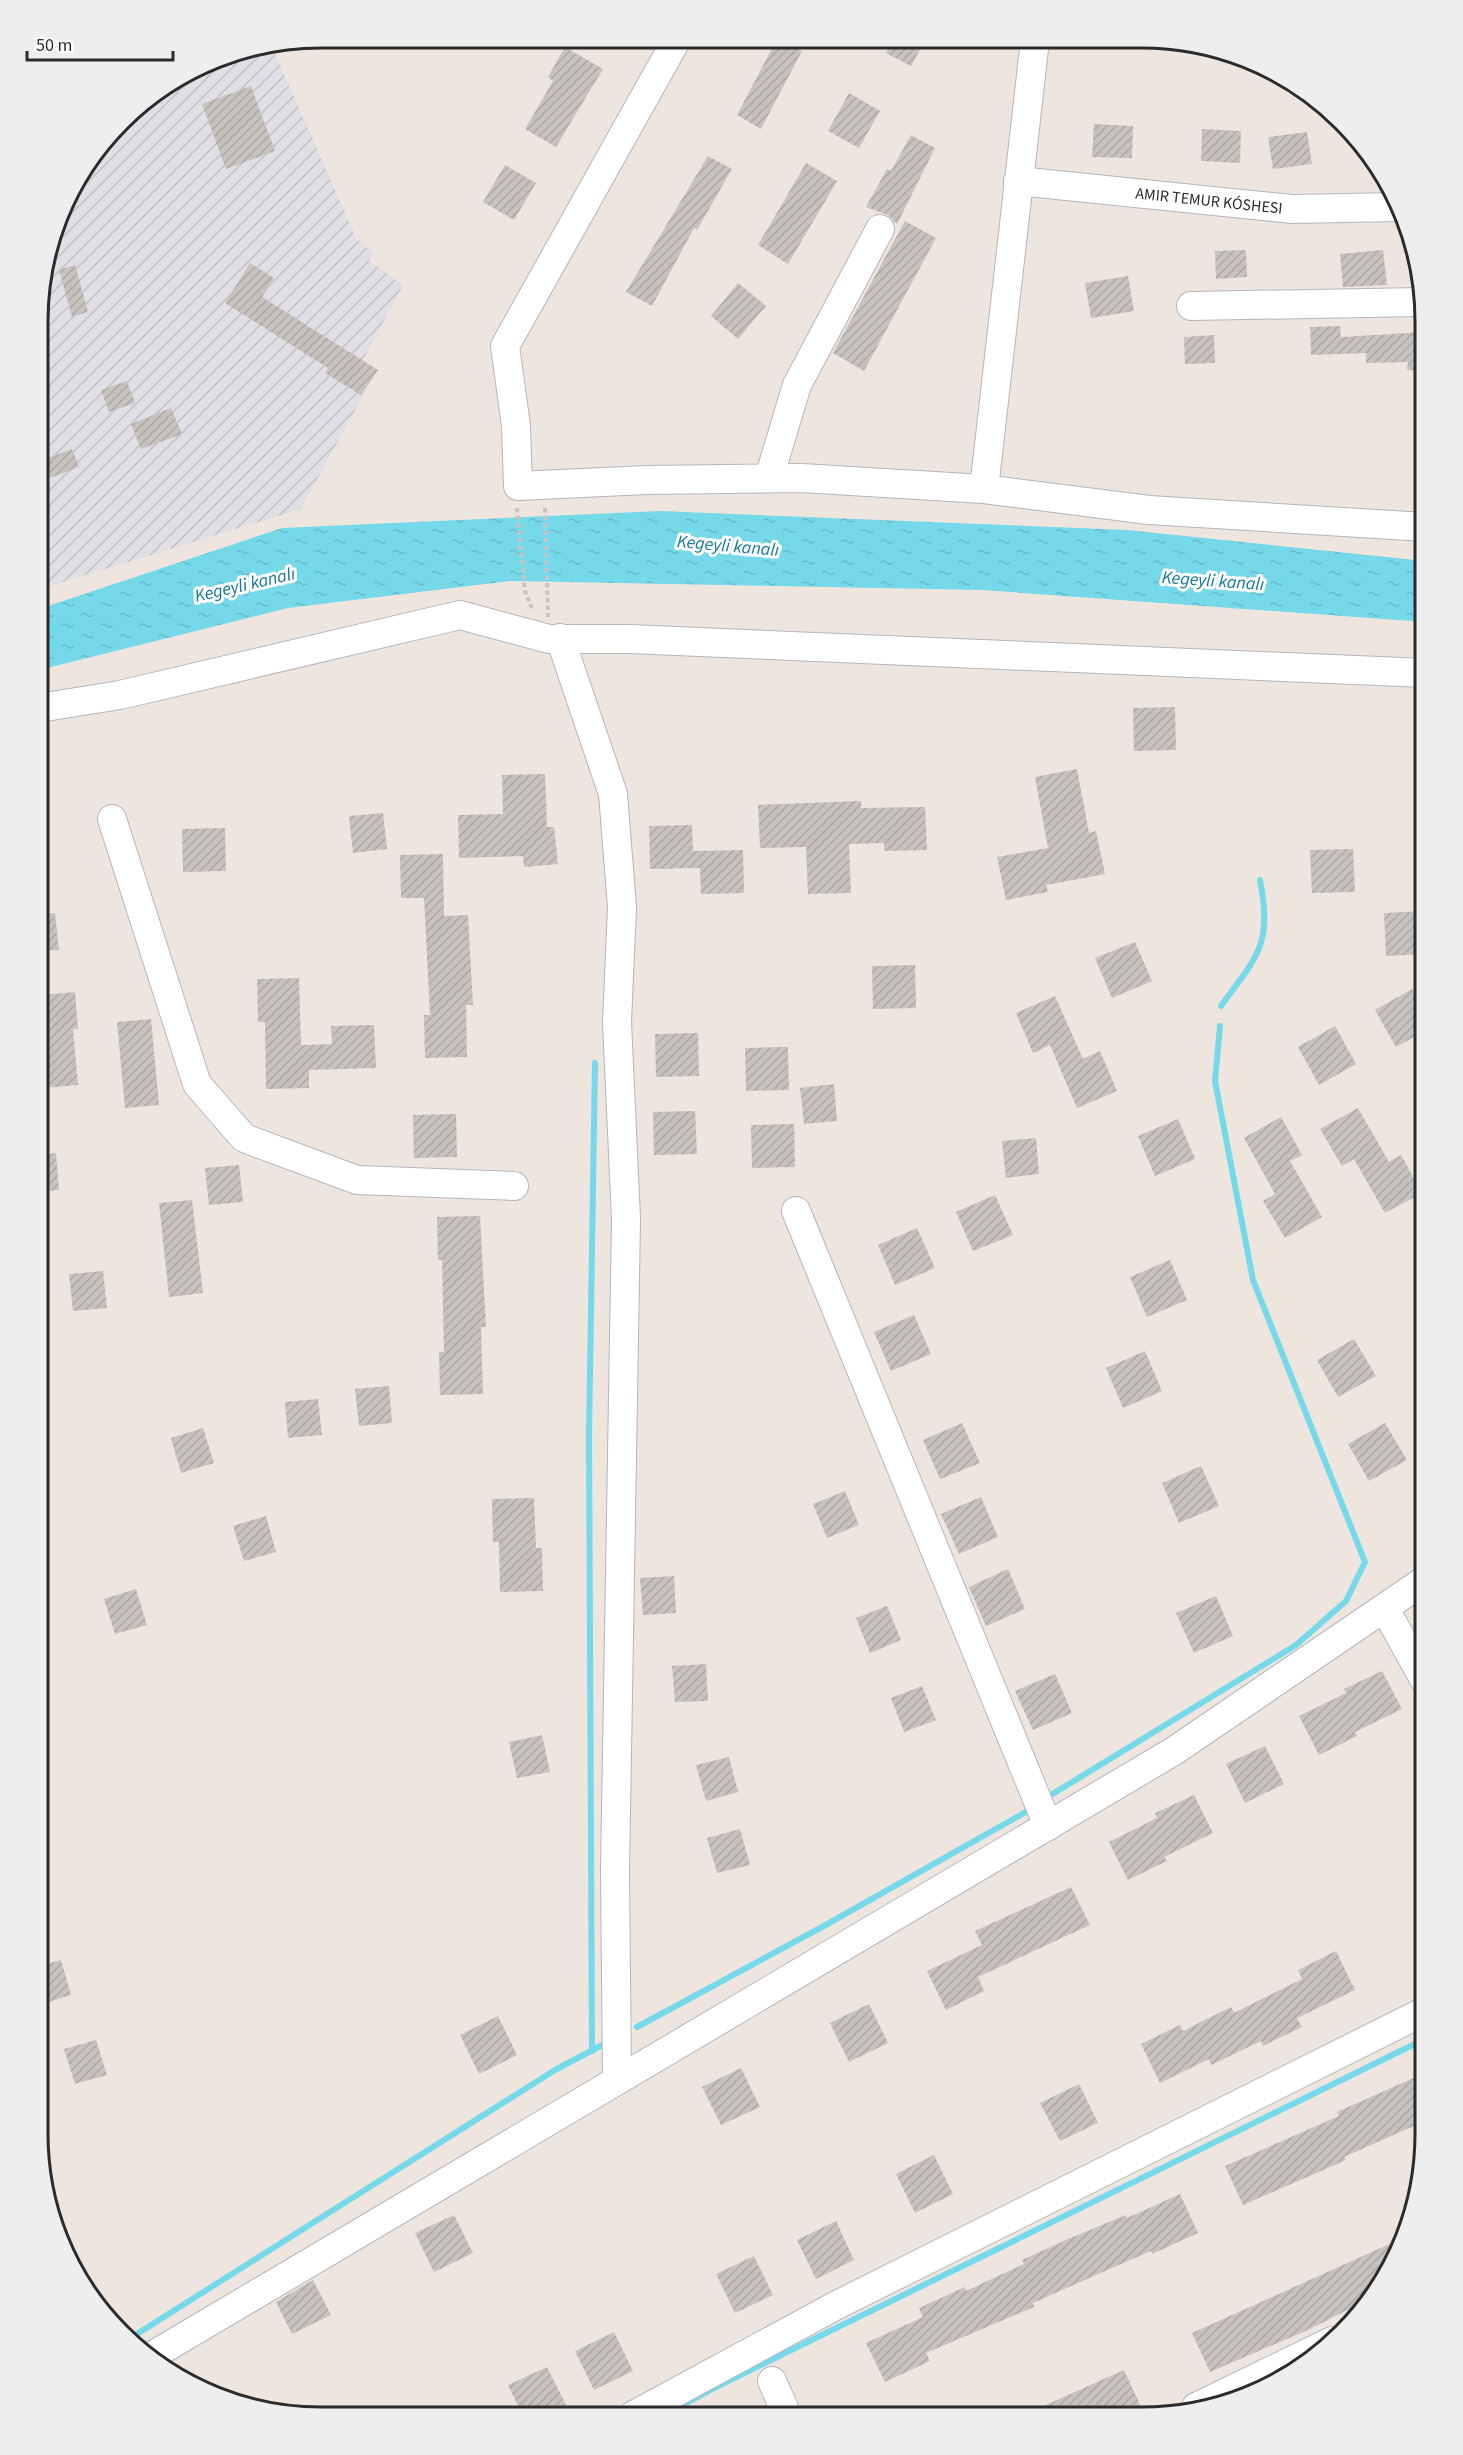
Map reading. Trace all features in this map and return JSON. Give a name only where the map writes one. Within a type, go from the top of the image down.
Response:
[{"type":"street","points":[[671,48],[505,346],[516,426],[517,493],[646,480],[770,478],[984,489],[1149,510],[1415,526]]},
{"type":"street","points":[[984,489],[1034,48]]},
{"type":"street","name":"AMIR TEMUR KÓSHESI","points":[[1018,181],[1292,209],[1390,207]]},
{"type":"street","points":[[770,478],[797,386],[880,230]]},
{"type":"street","points":[[1191,306],[1414,302]]},
{"type":"street","points":[[48,707],[120,695],[460,615],[549,639],[554,628]]},
{"type":"street","points":[[554,628],[1415,672]]},
{"type":"street","points":[[554,628],[613,794],[622,908],[617,1022],[626,1219],[615,1870],[617,2080]]},
{"type":"street","points":[[112,819],[197,1084],[244,1138],[357,1180],[514,1186]]},
{"type":"street","points":[[796,1211],[1048,1826]]},
{"type":"street","points":[[157,2353],[1174,1751],[1415,1587]]},
{"type":"street","points":[[1385,1609],[1415,1663]]},
{"type":"street","points":[[649,2407],[835,2307],[1415,2016]]},
{"type":"street","points":[[1223,2394],[1295,2360]]},
{"type":"street","points":[[772,2381],[784,2407]]},
{"type":"path","points":[[517,493],[525,591],[530,608],[554,628]]},
{"type":"path","points":[[544,503],[547,589]]},
{"type":"shaded area","points":[[274,52],[357,240],[374,253],[369,261],[403,285],[363,360],[377,370],[301,509],[48,587],[50,286],[57,251],[76,200],[104,155],[128,128],[155,104],[200,76],[251,57]]},
{"type":"water","name":"Kegeyli kanalı","points":[[660,511],[1127,530],[1415,560],[1415,621],[983,590],[511,581],[288,608],[48,668],[48,606],[282,528]]},
{"type":"building","points":[[564,48],[603,69],[556,147],[525,129],[553,81],[548,77]]},
{"type":"building","points":[[772,48],[796,48],[802,51],[761,129],[737,115]]},
{"type":"building","points":[[889,48],[921,48],[911,66],[886,53]]},
{"type":"building","points":[[251,86],[275,151],[226,169],[202,104]]},
{"type":"building","points":[[849,93],[880,111],[859,148],[828,131]]},
{"type":"building","points":[[1094,124],[1133,126],[1132,158],[1092,157]]},
{"type":"building","points":[[1202,129],[1241,131],[1240,163],[1201,161]]},
{"type":"building","points":[[1307,132],[1312,164],[1273,169],[1268,137]]},
{"type":"building","points":[[911,135],[935,148],[897,224],[888,215],[866,207],[887,169],[891,171]]},
{"type":"building","points":[[708,156],[732,169],[697,230],[694,228],[652,306],[626,292]]},
{"type":"building","points":[[806,163],[837,181],[788,264],[758,245]]},
{"type":"building","points":[[505,165],[536,183],[514,220],[483,202]]},
{"type":"building","points":[[905,221],[936,238],[864,371],[833,353]]},
{"type":"building","points":[[1246,250],[1247,277],[1216,279],[1215,251]]},
{"type":"building","points":[[1383,250],[1387,285],[1343,287],[1340,254]]},
{"type":"building","points":[[250,263],[274,278],[262,297],[378,370],[361,395],[325,373],[328,368],[225,303]]},
{"type":"building","points":[[75,265],[88,312],[72,317],[59,270]]},
{"type":"building","points":[[1128,276],[1134,311],[1091,318],[1085,283]]},
{"type":"building","points":[[738,283],[766,306],[738,339],[711,316]]},
{"type":"building","points":[[1340,326],[1341,337],[1415,333],[1415,370],[1407,370],[1408,362],[1366,363],[1366,353],[1311,355],[1310,327]]},
{"type":"building","points":[[1214,335],[1215,363],[1185,364],[1184,337]]},
{"type":"building","points":[[127,381],[135,403],[109,412],[101,390]]},
{"type":"building","points":[[171,408],[182,434],[141,449],[131,424]]},
{"type":"building","points":[[72,449],[79,467],[48,479],[48,458]]},
{"type":"building","points":[[1175,707],[1176,750],[1134,751],[1133,708]]},
{"type":"building","points":[[1077,769],[1089,833],[1096,831],[1105,874],[1046,885],[1048,892],[1006,900],[997,857],[1048,848],[1035,777]]},
{"type":"building","points":[[545,774],[547,827],[554,827],[558,864],[524,867],[523,856],[459,858],[458,815],[503,814],[502,775]]},
{"type":"building","points":[[861,801],[861,808],[925,807],[927,850],[884,851],[884,843],[849,844],[851,893],[808,894],[806,847],[760,848],[758,805]]},
{"type":"building","points":[[383,813],[387,849],[353,853],[349,816]]},
{"type":"building","points":[[692,825],[693,851],[743,850],[744,893],[701,894],[700,868],[650,869],[649,826]]},
{"type":"building","points":[[225,828],[226,871],[183,872],[182,829]]},
{"type":"building","points":[[1353,849],[1355,892],[1312,893],[1310,850]]},
{"type":"building","points":[[443,854],[444,916],[468,915],[473,1005],[466,1005],[467,1057],[425,1058],[424,1015],[430,1015],[424,898],[401,898],[400,855]]},
{"type":"building","points":[[1415,911],[1415,955],[1386,956],[1384,913]]},
{"type":"building","points":[[48,913],[55,913],[59,950],[48,951]]},
{"type":"building","points":[[1135,942],[1152,981],[1112,998],[1095,958]]},
{"type":"building","points":[[915,965],[916,1008],[873,1009],[872,966]]},
{"type":"building","points":[[299,978],[301,1045],[332,1044],[331,1026],[374,1025],[376,1068],[309,1070],[309,1088],[266,1089],[265,1022],[258,1022],[257,979]]},
{"type":"building","points":[[1412,989],[1415,994],[1415,1037],[1396,1047],[1375,1010]]},
{"type":"building","points":[[75,992],[78,1029],[73,1029],[78,1085],[48,1088],[48,994]]},
{"type":"building","points":[[1055,996],[1083,1059],[1100,1051],[1117,1091],[1077,1108],[1050,1045],[1033,1053],[1016,1013]]},
{"type":"building","points":[[151,1019],[159,1105],[125,1108],[117,1022]]},
{"type":"building","points":[[1335,1026],[1356,1064],[1319,1085],[1298,1047]]},
{"type":"building","points":[[698,1033],[699,1076],[656,1077],[655,1034]]},
{"type":"building","points":[[788,1047],[789,1090],[746,1091],[745,1048]]},
{"type":"building","points":[[834,1084],[837,1121],[804,1124],[800,1088]]},
{"type":"building","points":[[1358,1108],[1389,1162],[1401,1155],[1415,1180],[1415,1197],[1385,1213],[1354,1159],[1342,1166],[1320,1129]]},
{"type":"building","points":[[695,1111],[697,1154],[654,1155],[653,1112]]},
{"type":"building","points":[[456,1114],[457,1157],[414,1158],[413,1115]]},
{"type":"building","points":[[1281,1117],[1302,1155],[1290,1161],[1322,1217],[1285,1238],[1263,1201],[1275,1194],[1244,1138]]},
{"type":"building","points":[[1178,1119],[1195,1159],[1155,1176],[1138,1136]]},
{"type":"building","points":[[794,1124],[795,1167],[752,1168],[751,1125]]},
{"type":"building","points":[[1036,1138],[1039,1174],[1006,1178],[1002,1141]]},
{"type":"building","points":[[56,1153],[59,1190],[48,1191],[48,1154]]},
{"type":"building","points":[[239,1165],[243,1202],[209,1205],[205,1168]]},
{"type":"building","points":[[995,1195],[1013,1235],[973,1251],[956,1212]]},
{"type":"building","points":[[192,1200],[203,1293],[169,1297],[159,1203]]},
{"type":"building","points":[[480,1216],[486,1327],[481,1327],[483,1394],[440,1395],[439,1352],[444,1352],[442,1260],[438,1260],[437,1217]]},
{"type":"building","points":[[917,1228],[935,1268],[895,1285],[878,1245]]},
{"type":"building","points":[[1170,1260],[1187,1300],[1147,1317],[1130,1277]]},
{"type":"building","points":[[103,1271],[107,1308],[73,1311],[69,1274]]},
{"type":"building","points":[[914,1315],[931,1354],[891,1371],[874,1332]]},
{"type":"building","points":[[1354,1339],[1376,1376],[1338,1397],[1317,1360]]},
{"type":"building","points":[[1145,1351],[1162,1391],[1123,1408],[1106,1368]]},
{"type":"building","points":[[389,1386],[392,1423],[359,1426],[355,1389]]},
{"type":"building","points":[[318,1399],[322,1435],[288,1438],[285,1402]]},
{"type":"building","points":[[962,1423],[980,1463],[940,1479],[923,1440]]},
{"type":"building","points":[[1385,1423],[1407,1460],[1369,1481],[1348,1444]]},
{"type":"building","points":[[203,1428],[214,1463],[181,1473],[171,1438]]},
{"type":"building","points":[[1201,1466],[1219,1506],[1179,1523],[1162,1483]]},
{"type":"building","points":[[845,1491],[859,1525],[827,1538],[813,1504]]},
{"type":"building","points":[[981,1497],[998,1537],[959,1554],[941,1514]]},
{"type":"building","points":[[534,1498],[536,1548],[542,1548],[543,1591],[500,1592],[499,1542],[493,1542],[492,1499]]},
{"type":"building","points":[[266,1516],[276,1552],[244,1561],[233,1526]]},
{"type":"building","points":[[1008,1569],[1025,1609],[986,1626],[969,1587]]},
{"type":"building","points":[[674,1576],[676,1613],[643,1615],[640,1578]]},
{"type":"building","points":[[136,1589],[147,1625],[115,1634],[104,1599]]},
{"type":"building","points":[[1216,1596],[1233,1636],[1194,1653],[1176,1613]]},
{"type":"building","points":[[887,1606],[901,1640],[870,1653],[856,1618]]},
{"type":"building","points":[[706,1664],[708,1701],[675,1702],[672,1666]]},
{"type":"building","points":[[1382,1671],[1402,1709],[1355,1732],[1357,1736],[1319,1755],[1299,1716],[1346,1693],[1344,1689]]},
{"type":"building","points":[[1055,1674],[1072,1713],[1033,1730],[1015,1691]]},
{"type":"building","points":[[922,1686],[936,1720],[904,1732],[891,1698]]},
{"type":"building","points":[[542,1735],[550,1772],[517,1778],[509,1742]]},
{"type":"building","points":[[1265,1746],[1284,1784],[1245,1803],[1226,1764]]},
{"type":"building","points":[[729,1757],[738,1792],[706,1801],[696,1765]]},
{"type":"building","points":[[1194,1795],[1213,1833],[1164,1857],[1167,1861],[1128,1880],[1109,1842],[1157,1818],[1155,1813]]},
{"type":"building","points":[[740,1829],[750,1865],[717,1873],[707,1838]]},
{"type":"building","points":[[1071,1887],[1090,1925],[978,1977],[984,1991],[946,2010],[927,1971],[982,1945],[975,1931]]},
{"type":"building","points":[[1336,1951],[1355,1990],[1297,2018],[1302,2027],[1263,2046],[1261,2041],[1211,2065],[1209,2059],[1160,2083],[1141,2044],[1180,2025],[1183,2031],[1231,2007],[1234,2013],[1302,1979],[1298,1970]]},
{"type":"building","points":[[61,1960],[71,1995],[48,2002],[48,1963]]},
{"type":"building","points":[[869,2004],[888,2043],[849,2062],[830,2023]]},
{"type":"building","points":[[498,2016],[517,2055],[479,2074],[460,2035]]},
{"type":"building","points":[[96,2040],[107,2075],[75,2084],[64,2049]]},
{"type":"building","points":[[741,2068],[760,2107],[721,2125],[702,2087]]},
{"type":"building","points":[[1415,2077],[1415,2125],[1344,2157],[1346,2160],[1243,2205],[1225,2166],[1339,2116],[1337,2112]]},
{"type":"building","points":[[1079,2084],[1098,2123],[1060,2141],[1040,2103]]},
{"type":"building","points":[[934,2155],[953,2194],[915,2213],[896,2174]]},
{"type":"building","points":[[1180,2194],[1198,2233],[1152,2254],[1151,2251],[1098,2274],[1033,2303],[1034,2307],[926,2353],[930,2361],[885,2382],[866,2343],[923,2317],[919,2308],[965,2287],[966,2291],[1024,2264],[1022,2260],[1068,2239],[1126,2215],[1127,2218]]},
{"type":"building","points":[[454,2215],[473,2253],[434,2272],[415,2233]]},
{"type":"building","points":[[836,2221],[854,2260],[816,2279],[797,2240]]},
{"type":"building","points":[[1392,2243],[1369,2285],[1353,2307],[1310,2329],[1210,2372],[1192,2333]]},
{"type":"building","points":[[754,2256],[773,2295],[735,2313],[716,2274]]},
{"type":"building","points":[[313,2280],[331,2315],[292,2334],[276,2302]]},
{"type":"building","points":[[614,2332],[633,2371],[594,2390],[575,2351]]},
{"type":"building","points":[[547,2367],[566,2405],[562,2407],[519,2407],[508,2385]]},
{"type":"building","points":[[1124,2370],[1141,2407],[1041,2407]]},
{"type":"waterway","points":[[1221,1006],[1259,949],[1264,920],[1260,880]]},
{"type":"waterway","points":[[1046,1798],[1296,1645],[1346,1601],[1365,1562],[1253,1280],[1215,1081],[1220,1026]]},
{"type":"waterway","points":[[592,2051],[589,1435],[595,1063]]},
{"type":"waterway","points":[[637,2027],[822,1927],[1031,1809]]},
{"type":"waterway","points":[[136,2335],[555,2070],[606,2043]]},
{"type":"waterway","points":[[679,2407],[1415,2044]]}]
